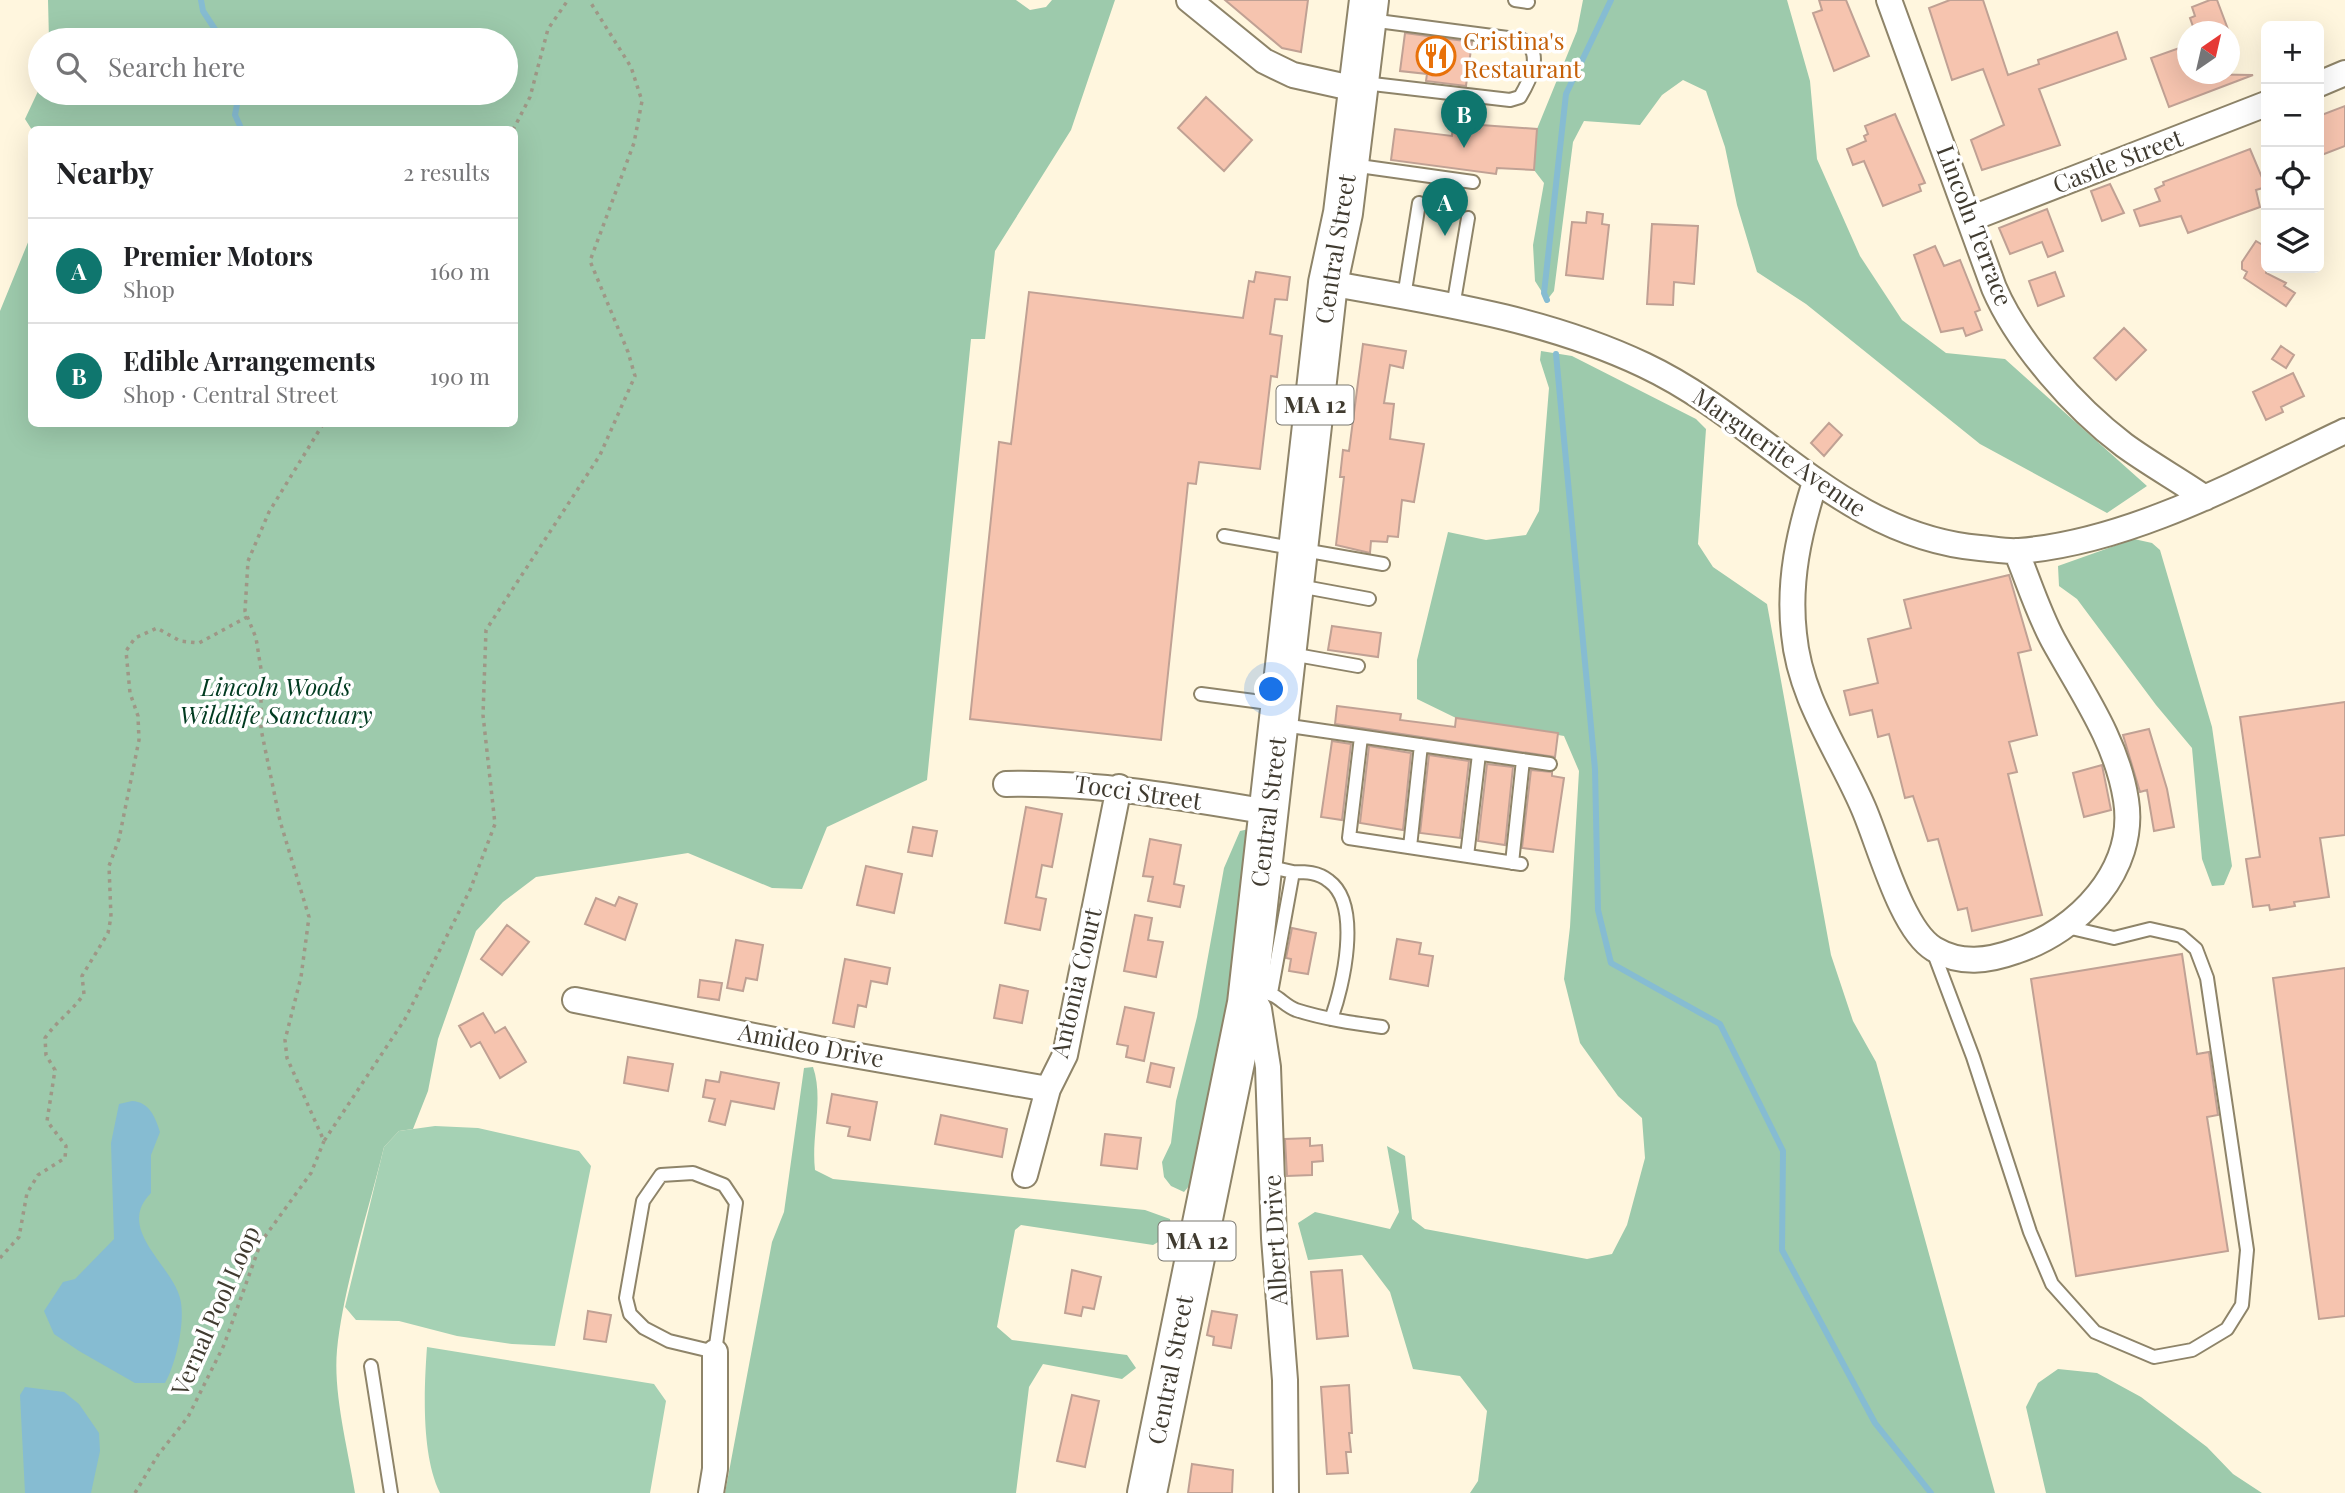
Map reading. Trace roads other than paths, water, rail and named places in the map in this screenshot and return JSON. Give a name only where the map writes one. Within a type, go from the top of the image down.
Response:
[{"type":"main road","name":"Central Street","points":[[1147,1493],[1260,991],[1278,869],[1269,812],[1328,283],[1343,213],[1368,10]]},
{"type":"street","points":[[1189,0],[1264,61],[1293,75],[1357,85]]},
{"type":"street","name":"Lincoln Terrace","points":[[1889,0],[1997,297],[2021,334],[2060,384],[2114,437],[2205,498]]},
{"type":"street","points":[[2324,82],[2345,73]]},
{"type":"street","name":"Castle Street","points":[[1969,219],[2261,106]]},
{"type":"street","name":"Marguerite Avenue","points":[[1328,283],[1527,321],[1603,347],[1647,366],[1718,407],[1815,482],[1865,514],[1910,535],[1956,546],[2016,551],[2061,545],[2187,508],[2345,432]]},
{"type":"street","points":[[1815,482],[1801,527],[1790,593],[1794,638],[1806,690],[1863,805],[1901,904],[1919,935],[1931,947],[1963,959],[1994,959],[2034,946],[2067,927],[2102,889],[2116,864],[2128,830],[2126,800],[2118,766],[2090,701],[2052,638],[2016,551]]},
{"type":"street","name":"Tocci Street","points":[[1006,784],[1065,782],[1119,787],[1269,812]]},
{"type":"street","name":"Antonia Court","points":[[1025,1175],[1048,1089],[1065,1055],[1119,787]]},
{"type":"street","name":"Albert Drive","points":[[1260,991],[1259,1009],[1268,1067],[1274,1238],[1285,1380],[1286,1493]]},
{"type":"street","name":"Amideo Drive","points":[[575,1000],[819,1049],[1048,1089]]},
{"type":"street","points":[[711,1493],[715,1469],[715,1352]]},
{"type":"lane","points":[[1357,85],[1510,100],[1520,97],[1530,79],[1535,55],[1530,45],[1522,40],[1368,10]]},
{"type":"lane","points":[[1349,164],[1473,182]]},
{"type":"lane","points":[[1404,297],[1419,203]]},
{"type":"lane","points":[[1453,307],[1468,218]]},
{"type":"lane","points":[[1224,536],[1299,547],[1383,564]]},
{"type":"lane","points":[[1295,585],[1369,598]]},
{"type":"lane","points":[[1287,654],[1358,666]]},
{"type":"lane","points":[[1201,694],[1361,737],[1550,764]]},
{"type":"lane","points":[[1361,737],[1349,838],[1516,864],[1523,760]]},
{"type":"lane","points":[[1410,847],[1421,745]]},
{"type":"lane","points":[[1467,856],[1479,754]]},
{"type":"lane","points":[[1278,869],[1312,873],[1330,881],[1348,916],[1339,997],[1331,1019]]},
{"type":"lane","points":[[1931,947],[1973,1057],[2030,1232],[2052,1284],[2095,1332],[2154,1357],[2192,1350],[2227,1329],[2242,1305],[2246,1250],[2207,978],[2196,950],[2181,936],[2150,929],[2114,938],[2067,927]]},
{"type":"lane","points":[[1260,991],[1293,1009],[1331,1019],[1382,1027]]},
{"type":"lane","points":[[693,1173],[724,1185],[736,1203],[715,1352],[669,1341],[644,1328],[630,1314],[626,1298],[643,1201],[661,1175],[693,1173]]},
{"type":"lane","points":[[371,1366],[391,1493]]},
{"type":"water","points":[[132,1101],[147,1107],[160,1132],[151,1155],[151,1193],[142,1206],[139,1220],[142,1233],[175,1285],[182,1307],[179,1342],[165,1383],[135,1383],[79,1351],[54,1334],[44,1311],[63,1282],[75,1279],[114,1239],[111,1143],[119,1104]]},
{"type":"water","points":[[25,1387],[64,1392],[79,1404],[99,1433],[100,1451],[91,1493],[25,1493],[20,1395]]},
{"type":"waterway","points":[[201,0],[203,11],[214,28]]},
{"type":"waterway","points":[[1547,300],[1544,293],[1566,94],[1611,0]]},
{"type":"waterway","points":[[237,105],[235,115],[240,126]]},
{"type":"waterway","points":[[1556,354],[1595,769],[1598,910],[1611,963],[1720,1024],[1783,1151],[1782,1250],[1875,1423],[1931,1493]]},
{"type":"place","name":"Cristina's Restaurant","points":[[1436,56]]},
{"type":"place","name":"Edible Arrangements","points":[[1464,148]]},
{"type":"place","name":"Premier Motors","points":[[1445,236]]},
{"type":"park label","name":"Lincoln Woods Wildlife Sanctuary","points":[[276,702]]}]
